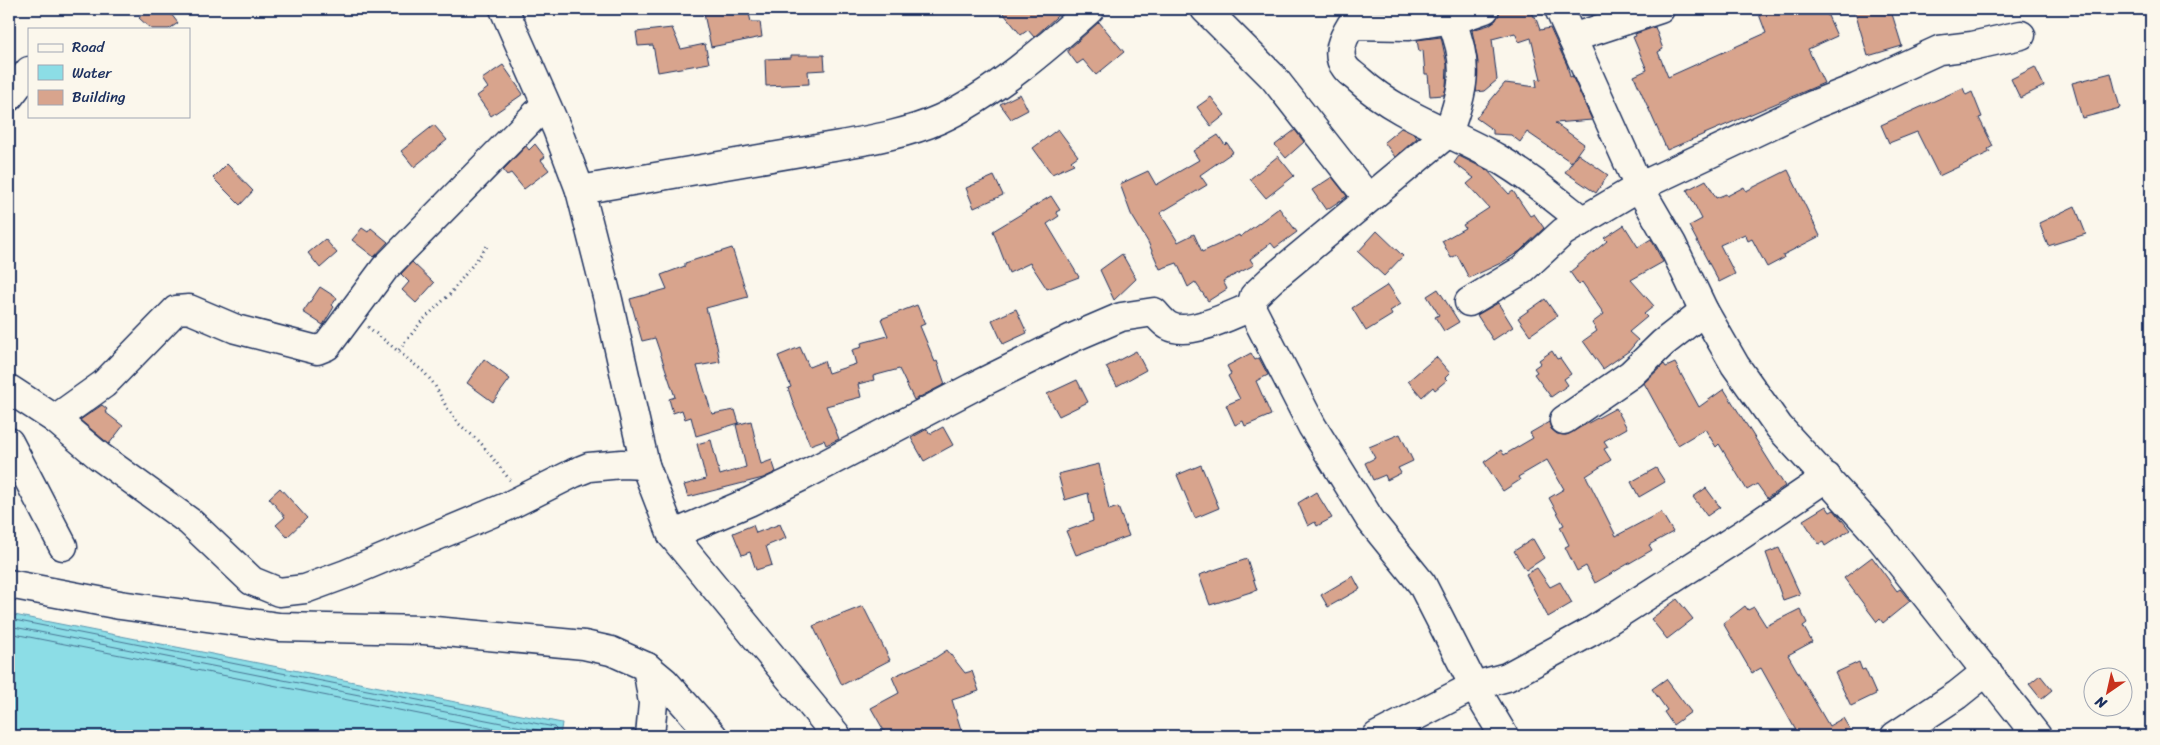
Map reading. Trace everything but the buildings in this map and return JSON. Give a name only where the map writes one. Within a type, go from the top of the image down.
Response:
[{"type":"street","points":[[504,9],[515,30],[545,105],[557,129],[580,190],[608,300],[644,465],[672,535],[838,736]]},
{"type":"street","points":[[580,190],[871,140],[912,130],[942,118],[988,91],[1062,34],[1090,9]]},
{"type":"street","points":[[1205,9],[1274,77],[1368,198]]},
{"type":"street","points":[[1485,9],[1451,20],[1408,26],[1351,25],[1340,47],[1340,56],[1345,67],[1370,91],[1420,120],[1497,158],[1530,179],[1583,221]]},
{"type":"street","points":[[1559,9],[1639,187],[1672,244],[1704,311],[1735,365],[1779,427],[1878,535],[2037,736]]},
{"type":"street","points":[[1572,38],[1660,9]]},
{"type":"street","points":[[1451,20],[1461,50],[1464,72],[1460,100],[1448,133],[1272,278],[1254,296],[1251,307],[1312,426],[1371,521],[1422,584],[1474,686],[1504,736]]},
{"type":"street","points":[[1469,302],[1522,270],[1563,232],[1639,187],[1813,105],[1856,88],[1939,50],[1972,46],[2021,35]]},
{"type":"street","points":[[9,97],[28,72]]},
{"type":"street","points":[[55,419],[104,384],[172,314],[182,308],[189,308],[236,329],[317,350],[328,346],[385,268],[545,105]]},
{"type":"street","points":[[672,535],[801,477],[971,388],[1072,338],[1121,317],[1154,312],[1169,326],[1181,328],[1202,327],[1251,307]]},
{"type":"street","points":[[1564,420],[1596,396],[1631,374],[1663,343],[1704,311]]},
{"type":"street","points":[[9,389],[55,419],[99,456],[190,522],[252,581],[278,592],[305,589],[346,574],[525,498],[589,467],[622,464],[644,465]]},
{"type":"street","points":[[9,442],[62,546]]},
{"type":"street","points":[[1377,736],[1474,686],[1507,677],[1592,631],[1826,477]]},
{"type":"street","points":[[9,584],[120,605],[279,627],[424,630],[584,645],[611,651],[648,667],[665,682],[713,736]]},
{"type":"street","points":[[648,667],[653,703],[651,733]]},
{"type":"street","points":[[1895,736],[1957,695],[1987,671]]},
{"type":"street","points":[[651,733],[671,718],[693,714]]},
{"type":"path","points":[[399,350],[422,321],[450,294],[488,245]]},
{"type":"path","points":[[351,314],[399,350],[434,384],[447,408],[459,424],[480,442],[525,498]]},
{"type":"water","points":[[9,614],[562,723],[560,736],[9,736]]},
{"type":"waterway","points":[[2148,9],[2151,17]]}]
